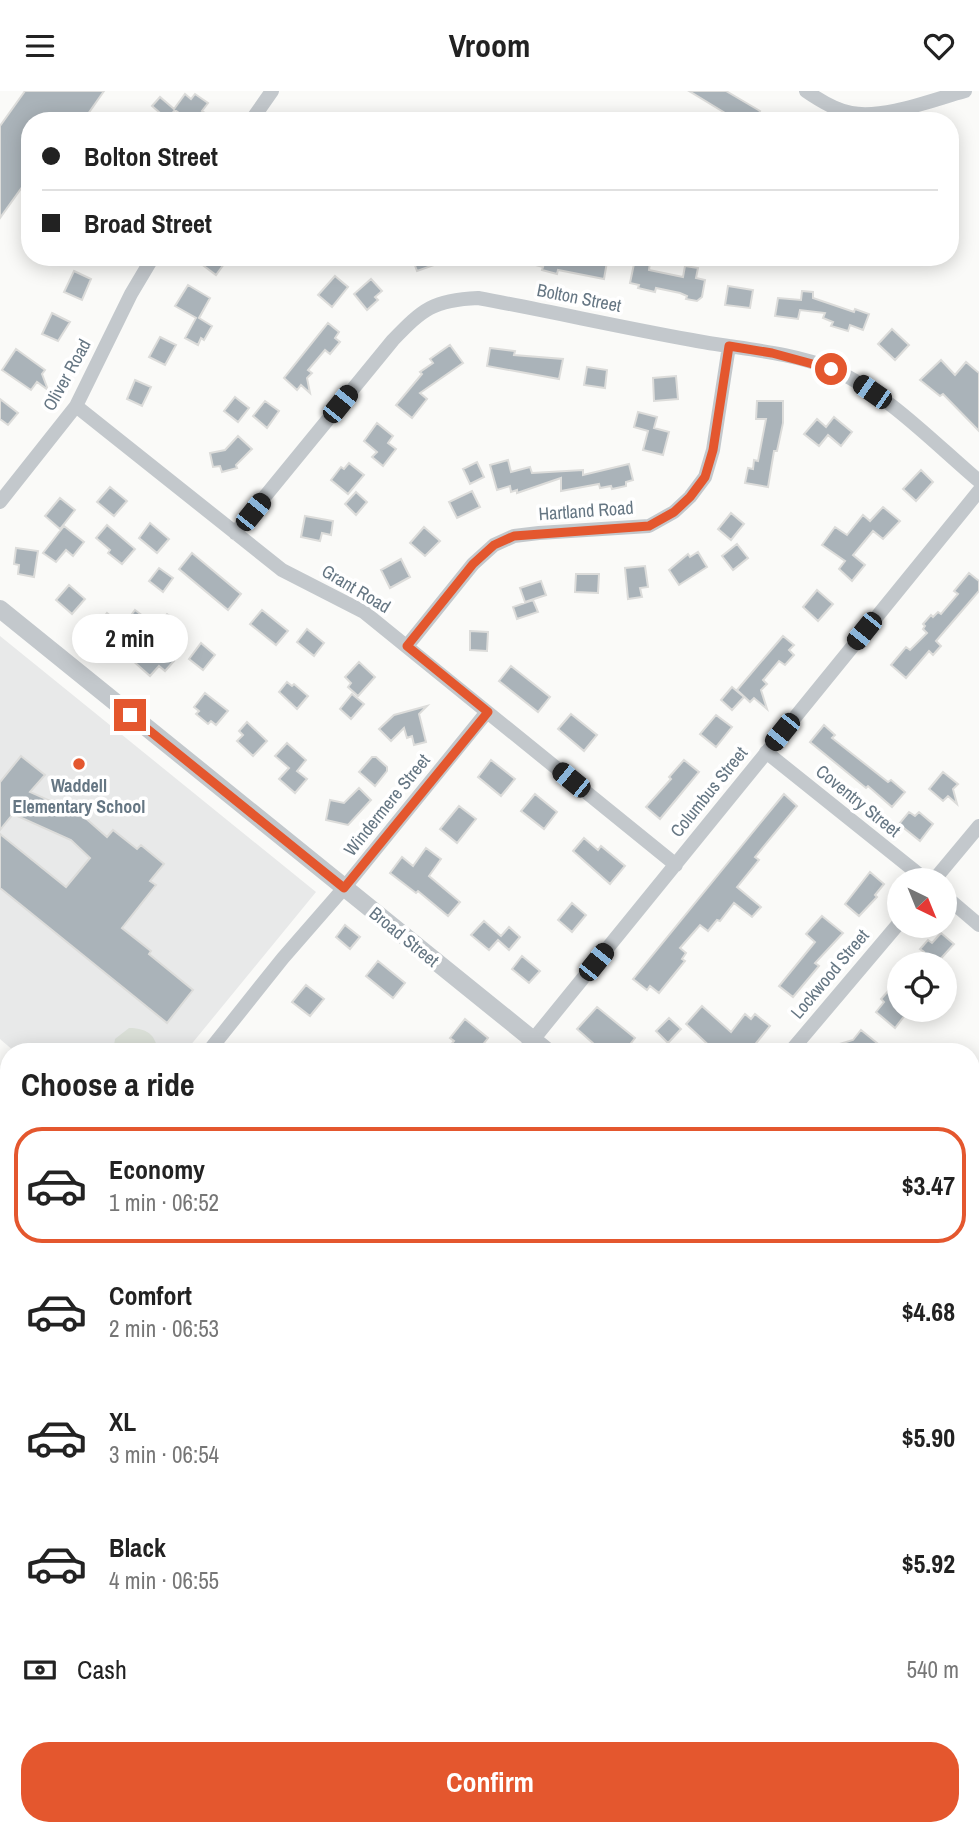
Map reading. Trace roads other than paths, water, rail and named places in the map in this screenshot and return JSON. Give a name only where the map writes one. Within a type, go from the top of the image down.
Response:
[{"type":"street","points":[[257,112],[272,91]]},
{"type":"street","points":[[806,91],[821,101],[848,112]]},
{"type":"street","points":[[881,112],[965,91]]},
{"type":"street","name":"Oliver Road","points":[[0,502],[76,406],[148,266]]},
{"type":"street","name":"Bolton Street","points":[[235,533],[393,340],[419,313],[435,304],[454,299],[478,298],[804,361],[831,369],[859,383],[886,402],[979,481]]},
{"type":"street","name":"Hartland Road","points":[[407,646],[473,564],[494,545],[514,536],[649,526],[674,512],[705,477],[713,450],[729,346]]},
{"type":"street","name":"Grant Road","points":[[76,406],[282,570],[364,612],[676,865]]},
{"type":"street","name":"Columbus Street","points":[[530,1043],[979,491]]},
{"type":"street","name":"Broad Street","points":[[0,609],[344,888],[525,1043]]},
{"type":"street","name":"Windermere Street","points":[[215,1043],[488,712]]},
{"type":"street","name":"Coventry Street","points":[[766,752],[911,868]]},
{"type":"street","points":[[944,868],[979,826]]},
{"type":"street","points":[[957,906],[979,925]]},
{"type":"street","name":"Lockwood Street","points":[[798,1043],[887,937]]},
{"type":"place","name":"Waddell Elementary School","points":[[79,764]]}]
